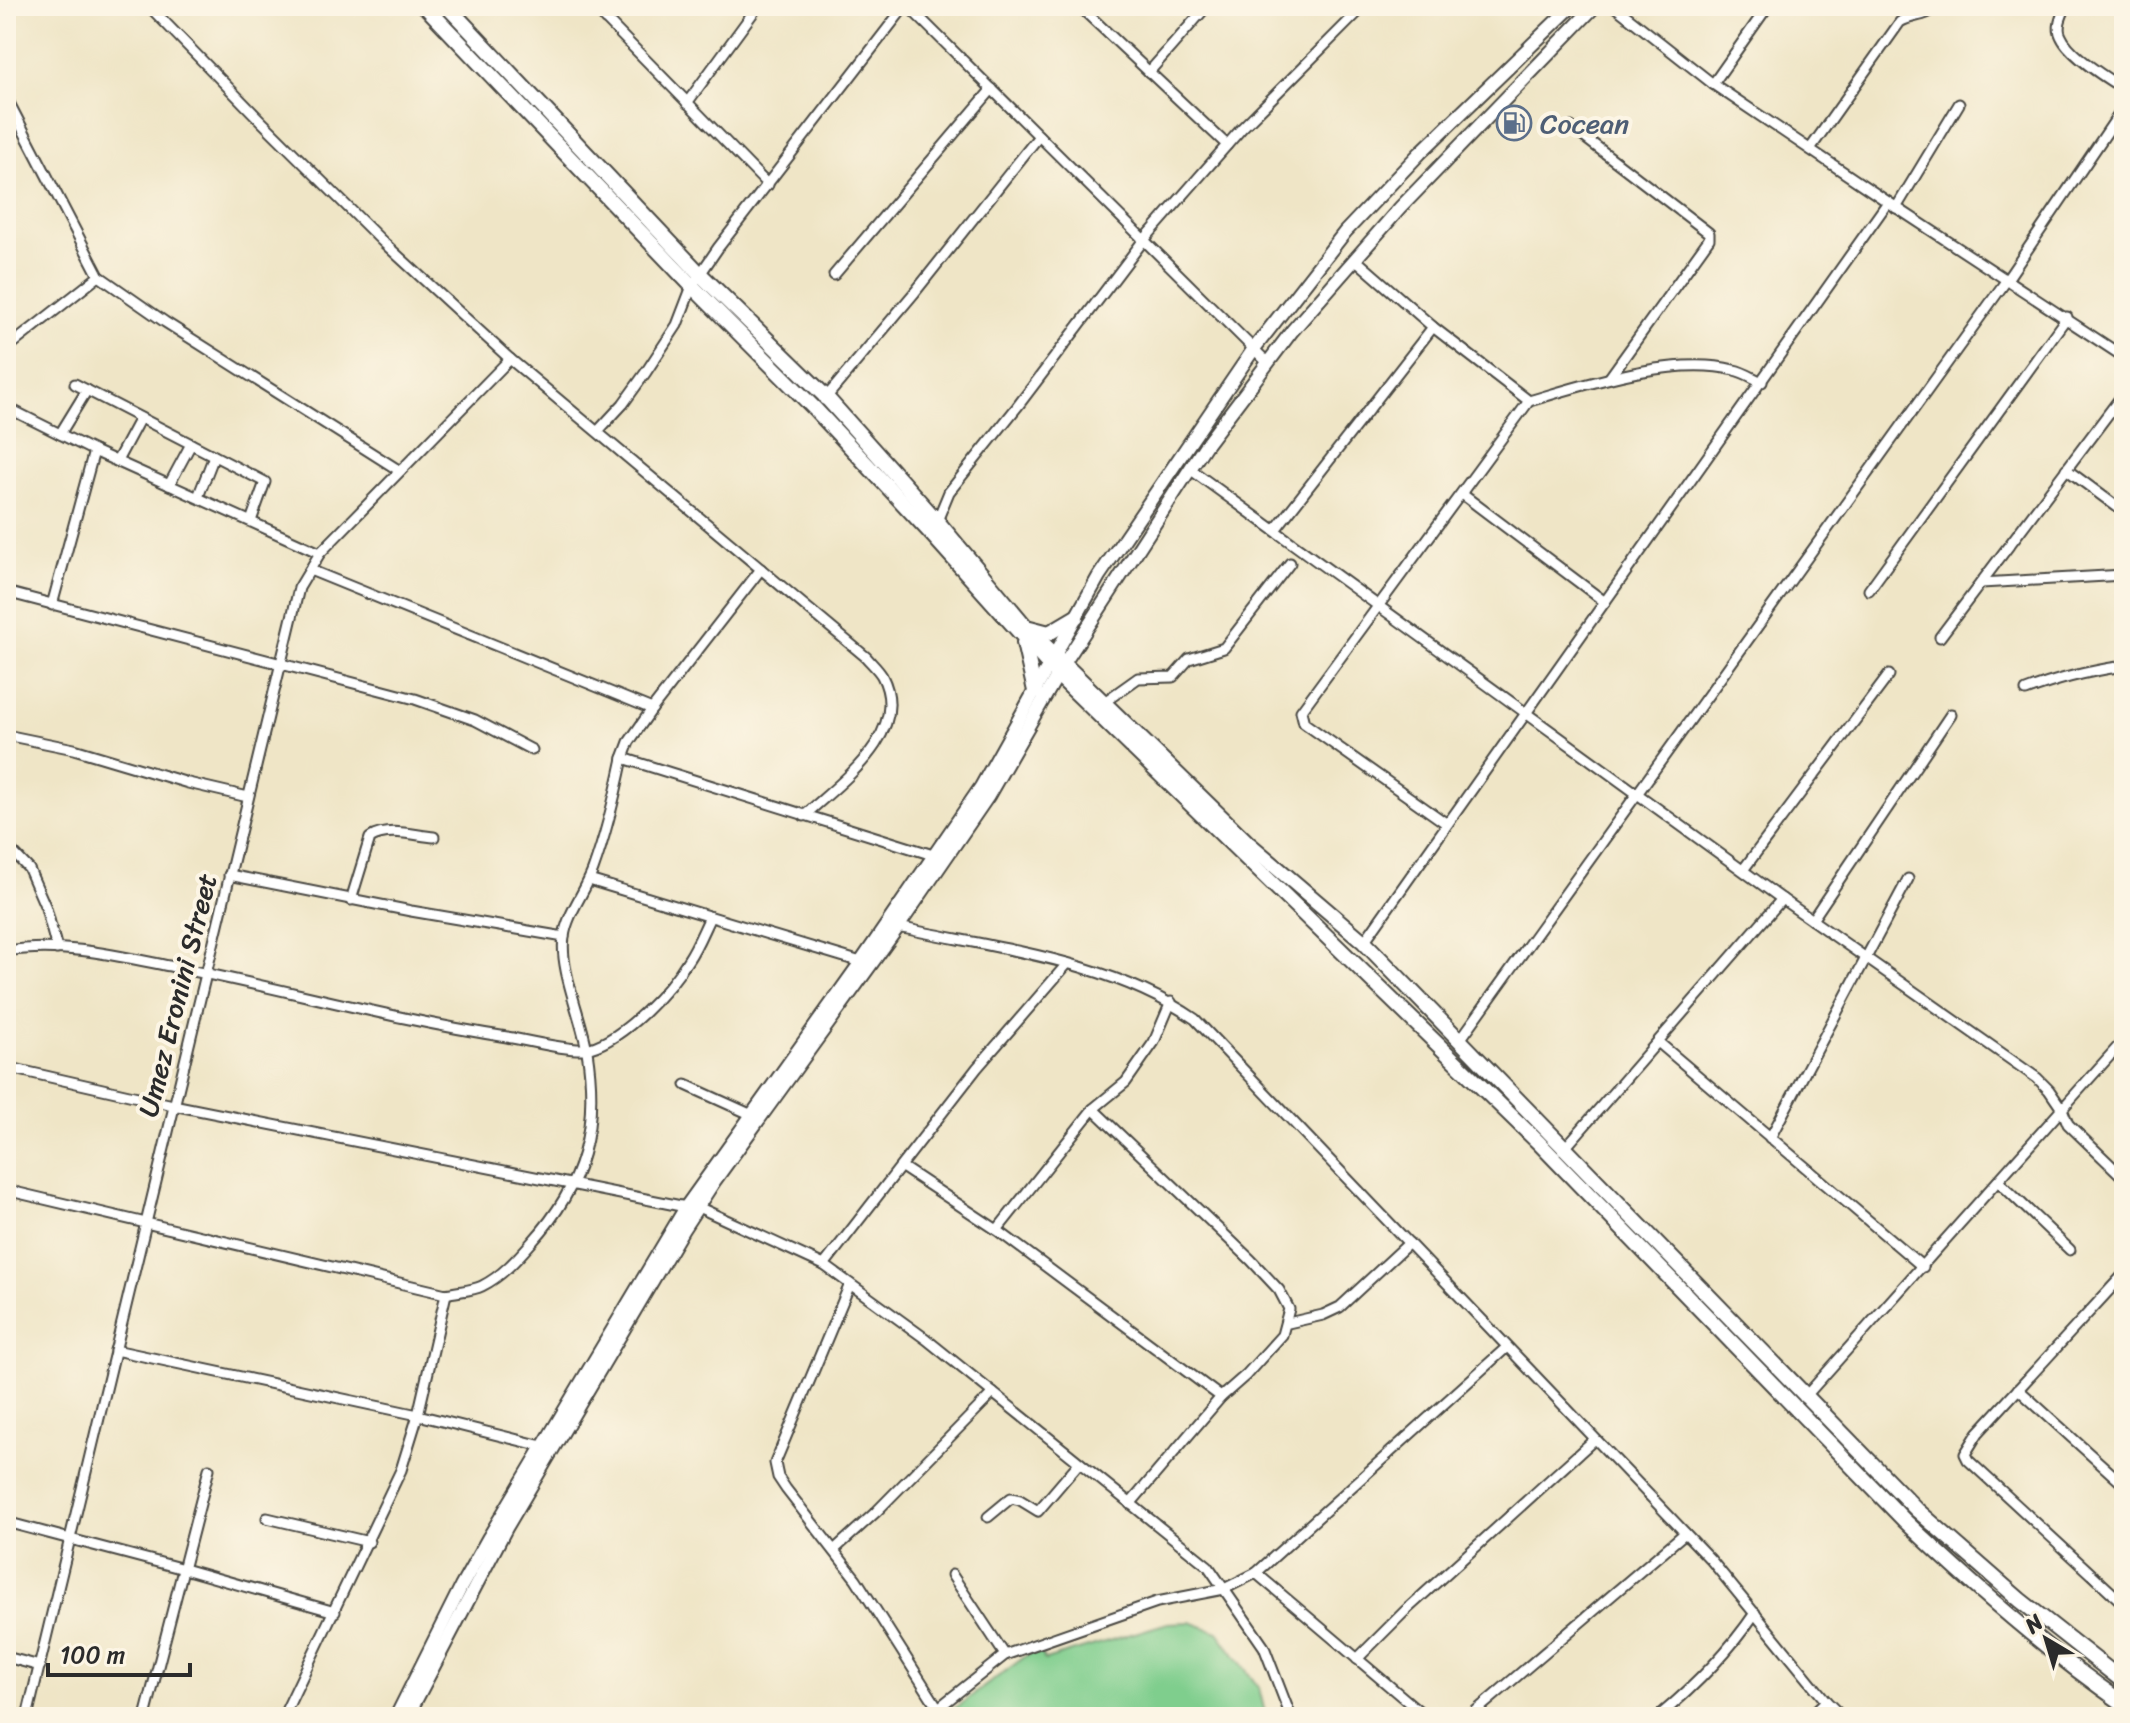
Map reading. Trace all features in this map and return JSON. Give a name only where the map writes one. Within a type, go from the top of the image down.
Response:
[{"type":"main road","points":[[425,6],[696,280],[826,397],[937,521],[1023,629],[1035,691]]},
{"type":"main road","points":[[447,6],[696,280],[1091,705],[1315,927],[1473,1077],[1946,1560],[2059,1655],[2124,1704]]},
{"type":"main road","points":[[400,1717],[692,1207],[898,927],[988,796],[1057,665],[1076,617],[1099,576],[1253,350],[1345,232],[1420,153],[1572,6]]},
{"type":"main road","points":[[400,1717],[461,1587],[542,1446],[750,1114],[861,962],[981,787],[1035,691],[1057,665],[1205,446],[1292,331],[1400,208],[1595,6]]},
{"type":"main road","points":[[1512,64],[1527,77]]},
{"type":"main road","points":[[1023,629],[1049,633],[1076,617]]},
{"type":"main road","points":[[1057,665],[1103,703],[1259,854],[1364,942],[1917,1510],[2020,1600],[2124,1682]]},
{"type":"main road","points":[[1473,1077],[1485,1066]]},
{"type":"street","points":[[149,6],[383,242],[510,359],[866,657],[881,675],[887,693],[887,723],[877,744],[804,816]]},
{"type":"street","points":[[593,6],[768,185]]},
{"type":"street","points":[[605,19],[615,6]]},
{"type":"street","points":[[687,103],[758,6]]},
{"type":"street","points":[[598,431],[623,404],[677,325],[696,280],[906,6],[1268,363]]},
{"type":"street","points":[[1079,6],[1227,145]]},
{"type":"street","points":[[1149,72],[1207,6]]},
{"type":"street","points":[[937,521],[949,492],[1143,241],[1227,145],[1364,6]]},
{"type":"street","points":[[1614,6],[1713,84],[2124,357]]},
{"type":"street","points":[[1713,84],[1768,6]]},
{"type":"street","points":[[1810,149],[1900,22],[1910,16],[1925,16],[1936,6]]},
{"type":"street","points":[[2066,6],[2060,21],[2060,35],[2073,52],[2124,89]]},
{"type":"street","points":[[834,275],[992,89]]},
{"type":"street","points":[[6,97],[99,276],[165,322],[400,471]]},
{"type":"street","points":[[1364,942],[1762,382],[1892,205],[1959,104]]},
{"type":"street","points":[[1460,1040],[2006,281],[2124,107]]},
{"type":"street","points":[[1571,127],[1709,233],[1709,239],[1610,377]]},
{"type":"street","points":[[816,410],[1039,136]]},
{"type":"street","points":[[1355,259],[1433,327],[1529,401]]},
{"type":"street","points":[[6,349],[99,276]]},
{"type":"street","points":[[1869,590],[2067,317]]},
{"type":"street","points":[[1275,530],[1433,327]]},
{"type":"street","name":"Umez Eronini Street","points":[[27,1717],[299,588],[320,553],[510,359]]},
{"type":"street","points":[[1447,824],[1302,719],[1301,711],[1529,401],[1610,377],[1656,370],[1718,367],[1737,370],[1762,382]]},
{"type":"street","points":[[75,384],[265,482],[251,521]]},
{"type":"street","points":[[60,434],[87,390]]},
{"type":"street","points":[[1940,637],[2124,393]]},
{"type":"street","points":[[6,407],[94,451],[320,553]]},
{"type":"street","points":[[117,461],[140,418]]},
{"type":"street","points":[[169,485],[191,444]]},
{"type":"street","points":[[52,605],[94,451]]},
{"type":"street","points":[[198,497],[214,456]]},
{"type":"street","points":[[1190,469],[1782,899],[2037,1078],[2062,1109],[2068,1124],[2124,1178]]},
{"type":"street","points":[[2066,469],[2124,512]]},
{"type":"street","points":[[1462,494],[1605,602]]},
{"type":"street","points":[[1103,703],[1138,678],[1173,677],[1189,659],[1224,648],[1290,563]]},
{"type":"street","points":[[6,1190],[446,1294],[480,1287],[511,1266],[549,1225],[574,1185],[588,1143],[590,1084],[587,1050],[565,960],[564,937],[589,880],[605,832],[623,758],[629,742],[652,709],[761,569]]},
{"type":"street","points":[[310,570],[652,709]]},
{"type":"street","points":[[1981,583],[2124,575]]},
{"type":"street","points":[[6,592],[415,699],[475,720],[532,750]]},
{"type":"street","points":[[2026,691],[2054,680],[2124,666]]},
{"type":"street","points":[[1743,870],[1889,675]]},
{"type":"street","points":[[1812,920],[1951,714]]},
{"type":"street","points":[[6,735],[74,749],[188,783],[248,797]]},
{"type":"street","points":[[623,758],[933,855]]},
{"type":"street","points":[[351,900],[370,838],[378,833],[392,832],[434,837]]},
{"type":"street","points":[[6,845],[29,869],[46,908],[57,949]]},
{"type":"street","points":[[229,875],[564,937]]},
{"type":"street","points":[[1770,1138],[1908,879]]},
{"type":"street","points":[[589,880],[861,962]]},
{"type":"street","points":[[1565,1148],[1782,899]]},
{"type":"street","points":[[6,951],[80,949],[473,1032],[587,1050],[606,1042],[659,997],[688,962],[710,917]]},
{"type":"street","points":[[898,927],[1086,967],[1171,1002],[1195,1019],[1685,1533],[1842,1717]]},
{"type":"street","points":[[824,1265],[977,1068],[1067,964]]},
{"type":"street","points":[[997,1230],[1093,1109],[1126,1082],[1154,1042],[1171,1002]]},
{"type":"street","points":[[1794,1408],[2124,1040]]},
{"type":"street","points":[[1658,1042],[1923,1267]]},
{"type":"street","points":[[6,1067],[173,1105],[692,1207],[824,1265],[926,1339],[1208,1566],[1264,1647],[1291,1717]]},
{"type":"street","points":[[686,1085],[750,1114]]},
{"type":"street","points":[[1093,1109],[1260,1270],[1279,1290],[1289,1309],[1288,1323],[1282,1335],[1221,1397],[1130,1504]]},
{"type":"street","points":[[902,1167],[997,1230],[1221,1397]]},
{"type":"street","points":[[1998,1181],[2070,1250]]},
{"type":"street","points":[[1288,1323],[1323,1315],[1340,1307],[1409,1243]]},
{"type":"street","points":[[2124,1274],[2018,1389],[1965,1454],[2124,1604]]},
{"type":"street","points":[[850,1284],[775,1463],[778,1477],[856,1579],[938,1708]]},
{"type":"street","points":[[283,1717],[401,1470],[418,1415],[446,1294]]},
{"type":"street","points":[[927,1717],[1005,1655],[1157,1602],[1224,1589],[1256,1573],[1507,1347]]},
{"type":"street","points":[[115,1350],[418,1415],[542,1446]]},
{"type":"street","points":[[2018,1389],[2124,1485]]},
{"type":"street","points":[[834,1550],[993,1393]]},
{"type":"street","points":[[1357,1659],[1405,1611],[1595,1439]]},
{"type":"street","points":[[988,1517],[1011,1498],[1038,1511],[1079,1463]]},
{"type":"street","points":[[145,1717],[209,1469]]},
{"type":"street","points":[[267,1518],[369,1542]]},
{"type":"street","points":[[6,1522],[335,1612]]},
{"type":"street","points":[[1469,1717],[1685,1533]]},
{"type":"street","points":[[1256,1573],[1426,1717]]},
{"type":"street","points":[[952,1575],[1005,1655]]},
{"type":"street","points":[[1658,1717],[1692,1688],[1755,1613]]},
{"type":"street","points":[[6,1657],[40,1666]]},
{"type":"street","points":[[1809,1717],[1826,1701]]},
{"type":"green space","points":[[1190,1622],[1218,1632],[1259,1688],[1266,1717],[943,1717],[1037,1648],[1045,1660],[1168,1623]]},
{"type":"place","name":"Cocean","points":[[1514,123]]}]
